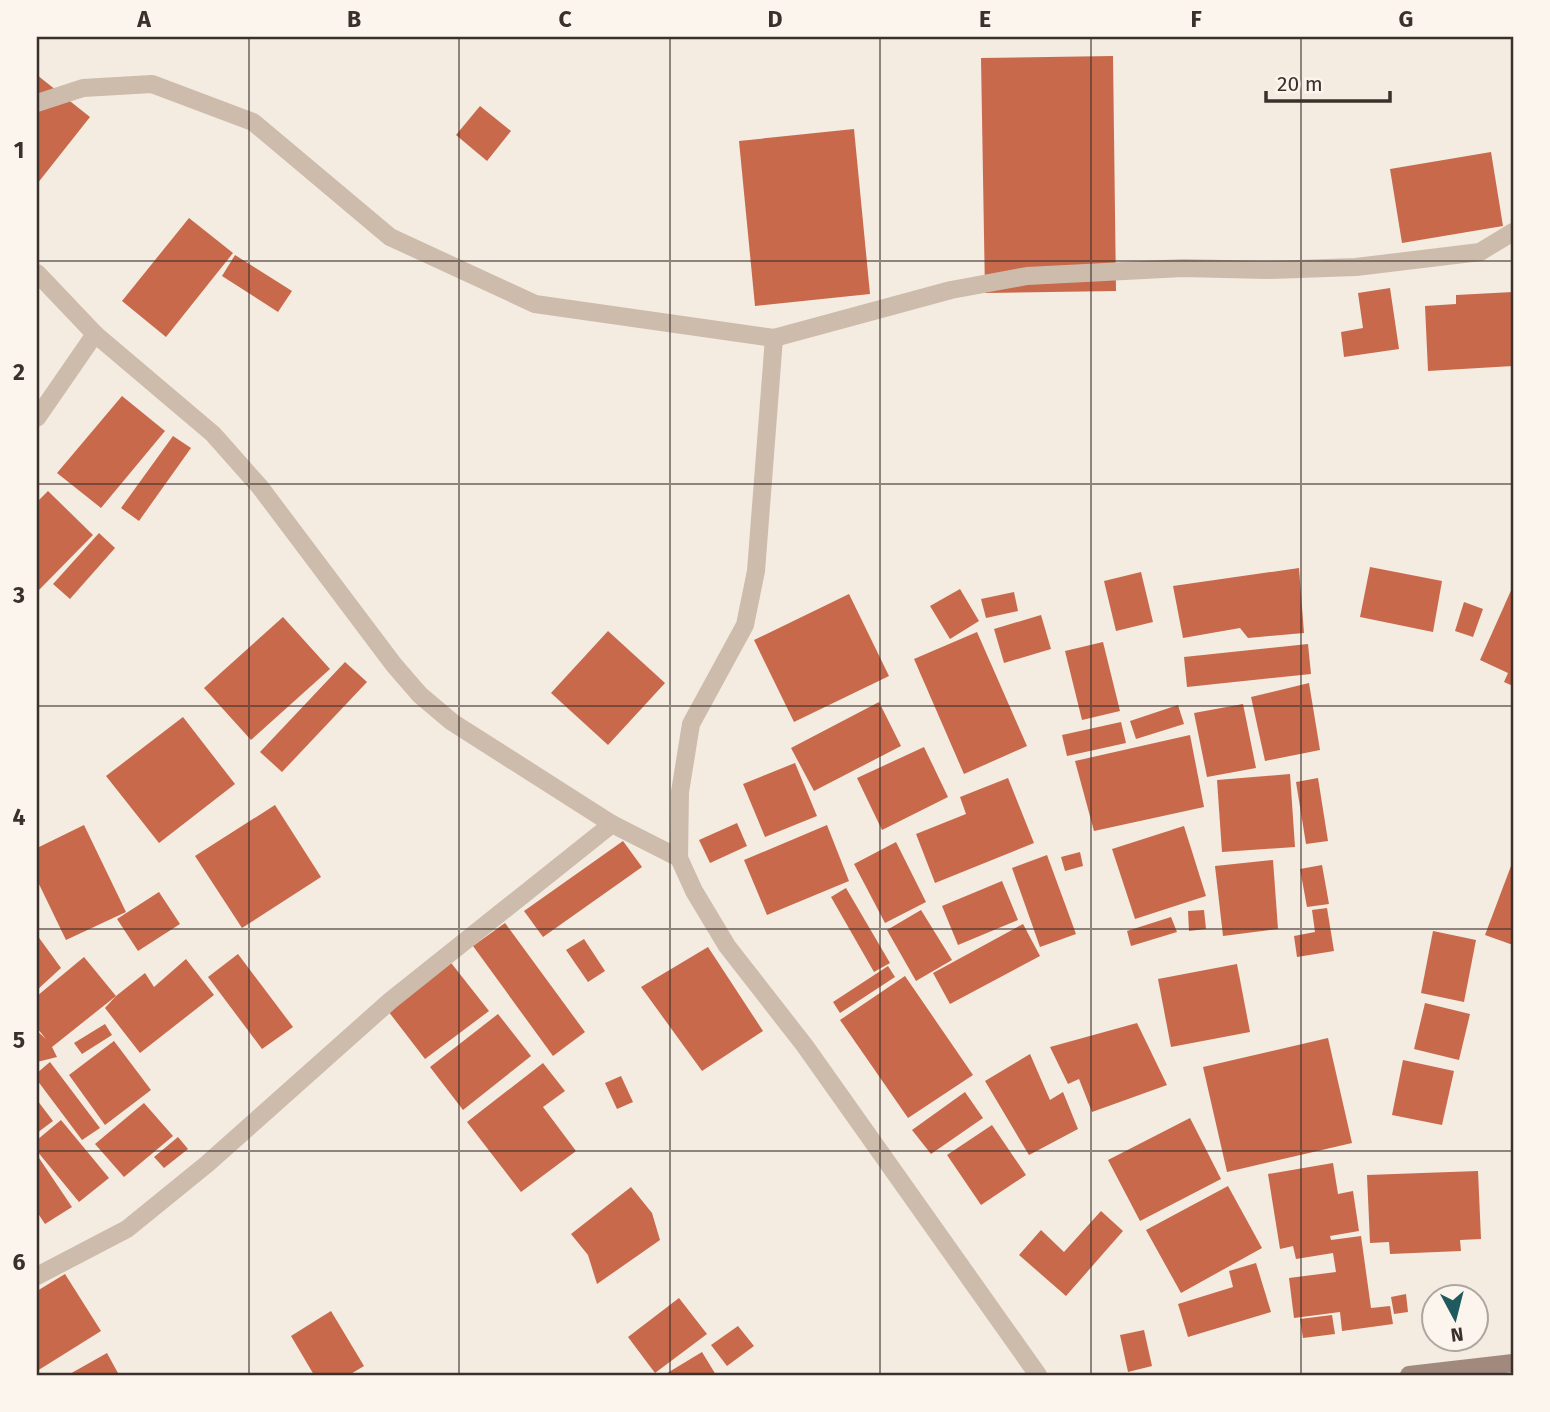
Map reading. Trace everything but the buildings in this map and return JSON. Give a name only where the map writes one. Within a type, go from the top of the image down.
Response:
[{"type":"street","points":[[37,103],[83,88],[152,84],[253,122],[390,237],[535,304],[775,338],[951,290],[1027,276],[1183,268],[1268,270],[1356,267],[1480,253],[1513,232]]},
{"type":"street","points":[[37,273],[95,334],[213,434],[260,486],[394,665],[420,695],[452,722],[612,824],[679,858]]},
{"type":"street","points":[[37,418],[95,334]]},
{"type":"street","points":[[775,338],[756,571],[745,625],[691,724],[680,792],[679,858],[694,891],[727,946],[805,1046],[1038,1375]]},
{"type":"street","points":[[37,1276],[127,1229],[207,1164],[390,1000],[612,824]]},
{"type":"street","points":[[1409,1375],[1513,1363]]}]
